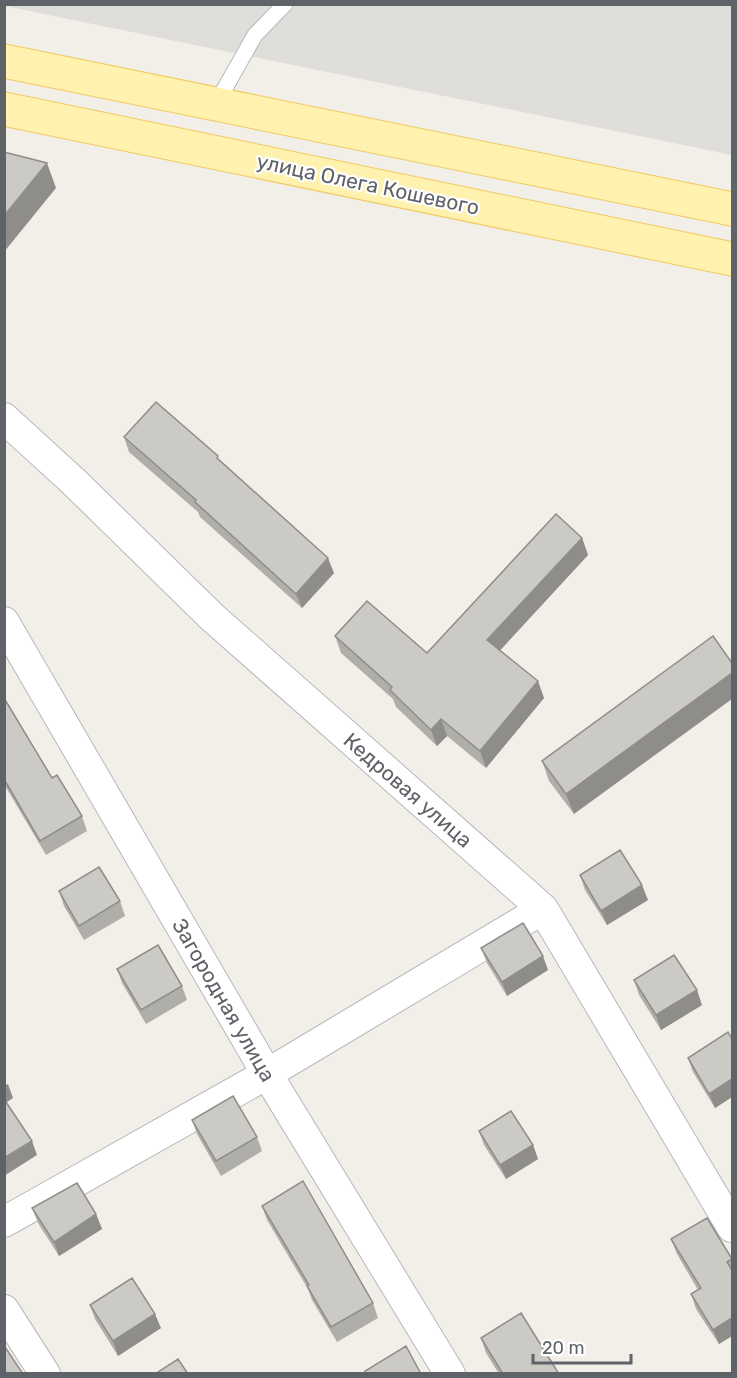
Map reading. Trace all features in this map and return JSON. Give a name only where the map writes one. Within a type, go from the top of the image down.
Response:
[{"type":"main road","points":[[4,61],[732,209]]},
{"type":"main road","name":"улица Олега Кошевого","points":[[4,109],[732,259]]},
{"type":"main road","points":[[661,244],[725,269],[732,274]]},
{"type":"street","name":"Кедровая улица","points":[[4,418],[73,481],[212,617],[543,909],[732,1227]]},
{"type":"street","name":"Загородная улица","points":[[4,622],[267,1074],[450,1374]]},
{"type":"street","points":[[4,1222],[267,1074],[543,909]]},
{"type":"street","points":[[4,1310],[45,1374]]},
{"type":"lane","points":[[216,104],[255,35],[285,4]]},
{"type":"shaded area","points":[[732,5],[732,155],[5,6]]},
{"type":"building","points":[[4,152],[47,163],[4,216]]},
{"type":"building","points":[[156,402],[328,558],[296,594],[195,502],[196,500],[124,437]]},
{"type":"building","points":[[556,514],[582,538],[487,640],[538,681],[480,751],[441,719],[431,730],[390,690],[392,687],[335,636],[367,601],[427,653]]},
{"type":"building","points":[[713,636],[732,663],[732,673],[566,794],[542,761]]},
{"type":"building","points":[[4,698],[52,778],[57,775],[82,816],[40,841],[4,779]]},
{"type":"building","points":[[620,850],[642,885],[601,911],[580,875]]},
{"type":"building","points":[[99,867],[120,901],[79,926],[59,891]]},
{"type":"building","points":[[523,923],[543,956],[502,982],[481,948]]},
{"type":"building","points":[[158,945],[182,986],[141,1010],[117,969]]},
{"type":"building","points":[[674,955],[697,990],[656,1015],[634,980]]},
{"type":"building","points":[[728,1032],[732,1039],[732,1079],[709,1094],[688,1058]]},
{"type":"building","points":[[233,1096],[257,1137],[216,1161],[192,1120]]},
{"type":"building","points":[[4,1099],[32,1141],[4,1158]]},
{"type":"building","points":[[511,1111],[533,1145],[500,1165],[479,1131]]},
{"type":"building","points":[[303,1181],[373,1303],[331,1327],[262,1206]]},
{"type":"building","points":[[77,1183],[96,1214],[54,1242],[32,1208]]},
{"type":"building","points":[[707,1218],[732,1259],[727,1262],[732,1270],[732,1318],[713,1330],[691,1294],[701,1288],[671,1239]]},
{"type":"building","points":[[132,1278],[155,1314],[113,1341],[90,1305]]},
{"type":"building","points":[[521,1313],[559,1374],[503,1374],[481,1338]]},
{"type":"building","points":[[406,1346],[421,1374],[366,1374],[365,1371]]},
{"type":"building","points":[[5,1347],[23,1374],[4,1374]]},
{"type":"building","points":[[178,1359],[188,1374],[155,1374]]}]
